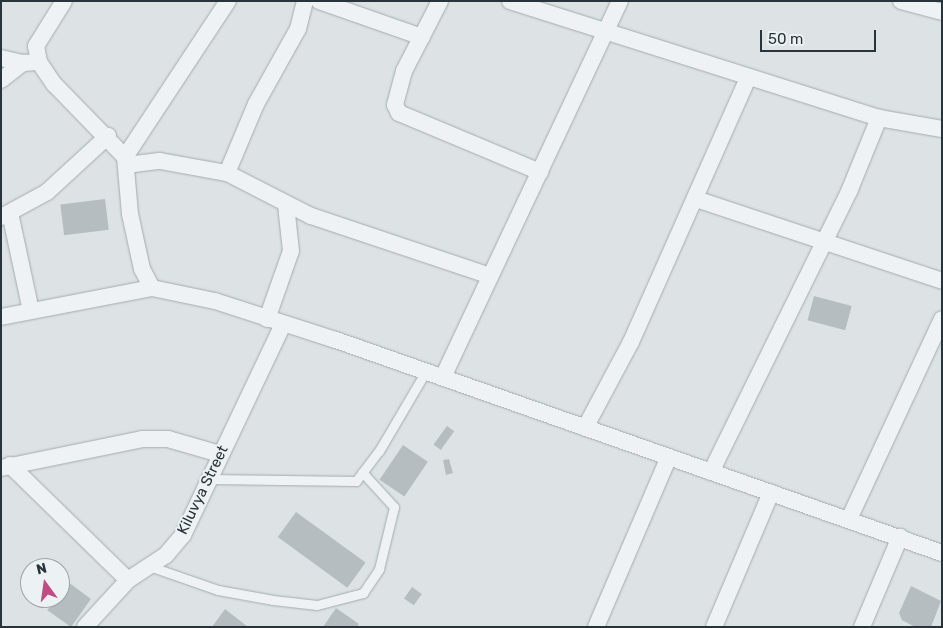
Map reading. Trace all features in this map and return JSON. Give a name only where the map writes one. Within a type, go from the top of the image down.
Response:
[{"type":"street","points":[[1,80],[31,62],[36,46],[64,1]]},
{"type":"street","points":[[125,161],[228,1]]},
{"type":"street","points":[[227,173],[256,104],[298,29],[305,1]]},
{"type":"street","points":[[319,1],[422,37]]},
{"type":"street","points":[[440,1],[404,70],[395,105],[399,113],[540,172]]},
{"type":"street","points":[[510,1],[605,33],[878,118],[942,129]]},
{"type":"street","points":[[443,377],[620,1]]},
{"type":"street","points":[[901,1],[942,12]]},
{"type":"street","points":[[1,58],[31,62],[108,136],[125,161],[130,214],[142,269],[152,288]]},
{"type":"street","points":[[584,428],[631,342],[748,78]]},
{"type":"street","points":[[711,472],[823,245],[878,118]]},
{"type":"street","points":[[31,311],[6,215],[47,192],[108,136]]},
{"type":"street","points":[[125,161],[160,161],[227,173],[286,205],[490,276]]},
{"type":"street","points":[[696,199],[823,245],[942,281]]},
{"type":"street","points":[[266,319],[291,251],[286,205]]},
{"type":"street","points":[[1,317],[152,288],[215,301],[426,371],[771,493],[850,517],[942,553]]},
{"type":"street","points":[[850,517],[942,319]]},
{"type":"street","name":"Kiluvya Street","points":[[85,627],[128,580],[166,555],[183,535],[283,324]]},
{"type":"street","points":[[6,467],[142,439],[168,439],[220,454]]},
{"type":"street","points":[[596,627],[669,457]]},
{"type":"street","points":[[6,467],[128,580]]},
{"type":"street","points":[[714,627],[771,493]]},
{"type":"street","points":[[862,627],[900,537]]},
{"type":"lane","points":[[210,479],[350,482],[362,472],[426,371]]},
{"type":"lane","points":[[149,566],[218,590],[273,600],[317,605],[347,600],[363,593],[374,579],[394,507],[362,472]]},
{"type":"building","points":[[105,199],[109,230],[64,235],[60,204]]},
{"type":"building","points":[[814,296],[852,306],[845,330],[808,320]]},
{"type":"building","points":[[447,426],[454,431],[441,450],[433,445]]},
{"type":"building","points":[[403,445],[428,462],[404,497],[380,480]]},
{"type":"building","points":[[449,459],[453,473],[446,475],[443,460]]},
{"type":"building","points":[[296,512],[366,563],[347,588],[278,537]]},
{"type":"building","points":[[70,583],[91,599],[71,627],[47,610],[49,608],[70,608]]},
{"type":"building","points":[[911,586],[941,601],[931,627],[915,627],[902,620],[899,613]]},
{"type":"building","points":[[412,587],[422,594],[414,605],[404,598]]},
{"type":"building","points":[[336,608],[359,624],[357,627],[323,627]]},
{"type":"building","points":[[225,609],[248,627],[212,627]]}]
